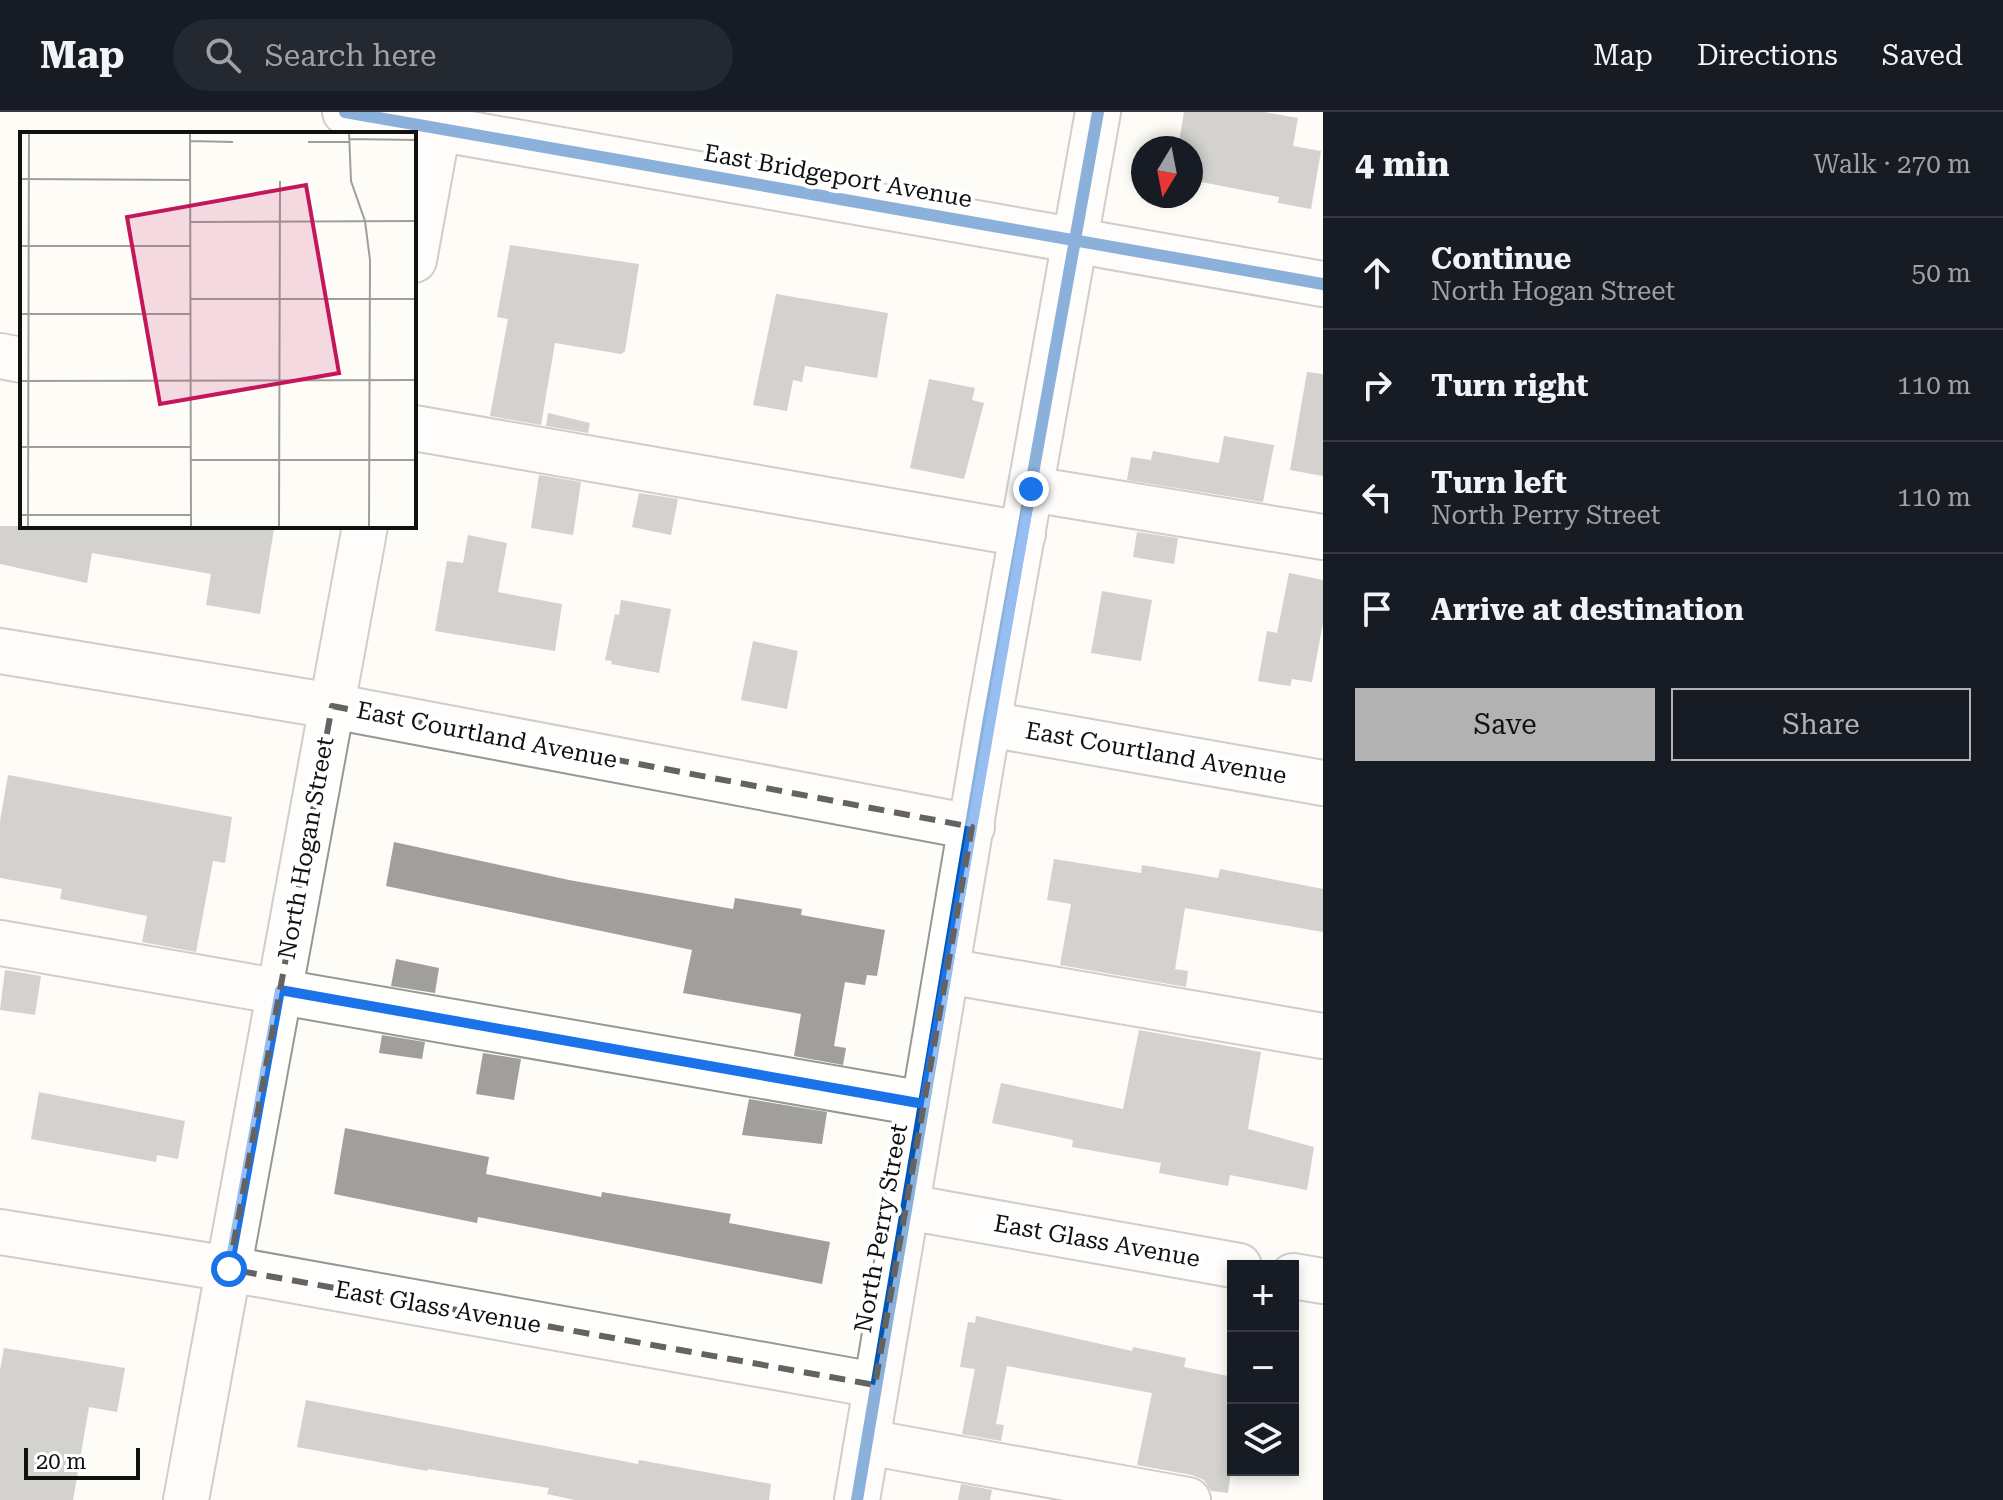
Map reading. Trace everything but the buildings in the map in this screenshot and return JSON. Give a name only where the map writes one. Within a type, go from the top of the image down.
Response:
[{"type":"street","name":"East Bridgeport Avenue","points":[[345,112],[440,119],[1077,241],[1323,284]]},
{"type":"street","name":"North Perry Street","points":[[857,1500],[988,724],[1098,112]]},
{"type":"street","points":[[416,249],[440,119]]},
{"type":"street","points":[[0,356],[20,360]]},
{"type":"street","points":[[416,428],[1023,534]]},
{"type":"street","points":[[1031,489],[1323,537]]},
{"type":"street","name":"North Hogan Street","points":[[186,1500],[365,528]]},
{"type":"street","name":"East Courtland Avenue","points":[[0,651],[332,706],[972,827]]},
{"type":"street","name":"East Courtland Avenue","points":[[988,724],[1323,783]]},
{"type":"street","points":[[0,943],[924,1104]]},
{"type":"street","points":[[947,971],[1323,1036]]},
{"type":"street","name":"East Glass Avenue","points":[[907,1207],[1227,1264]]},
{"type":"street","name":"East Glass Avenue","points":[[0,1232],[229,1269],[875,1385]]},
{"type":"street","points":[[1299,1277],[1323,1281]]},
{"type":"street","points":[[867,1442],[1188,1500]]},
{"type":"highlighted area","points":[[332,706],[972,827],[875,1385],[229,1269]]},
{"type":"cycle path","points":[[345,112],[1323,284]]},
{"type":"cycle path","points":[[857,1500],[988,724],[1098,112]]},
{"type":"route","points":[[229,1269],[280,990],[924,1104],[1031,489]]}]
